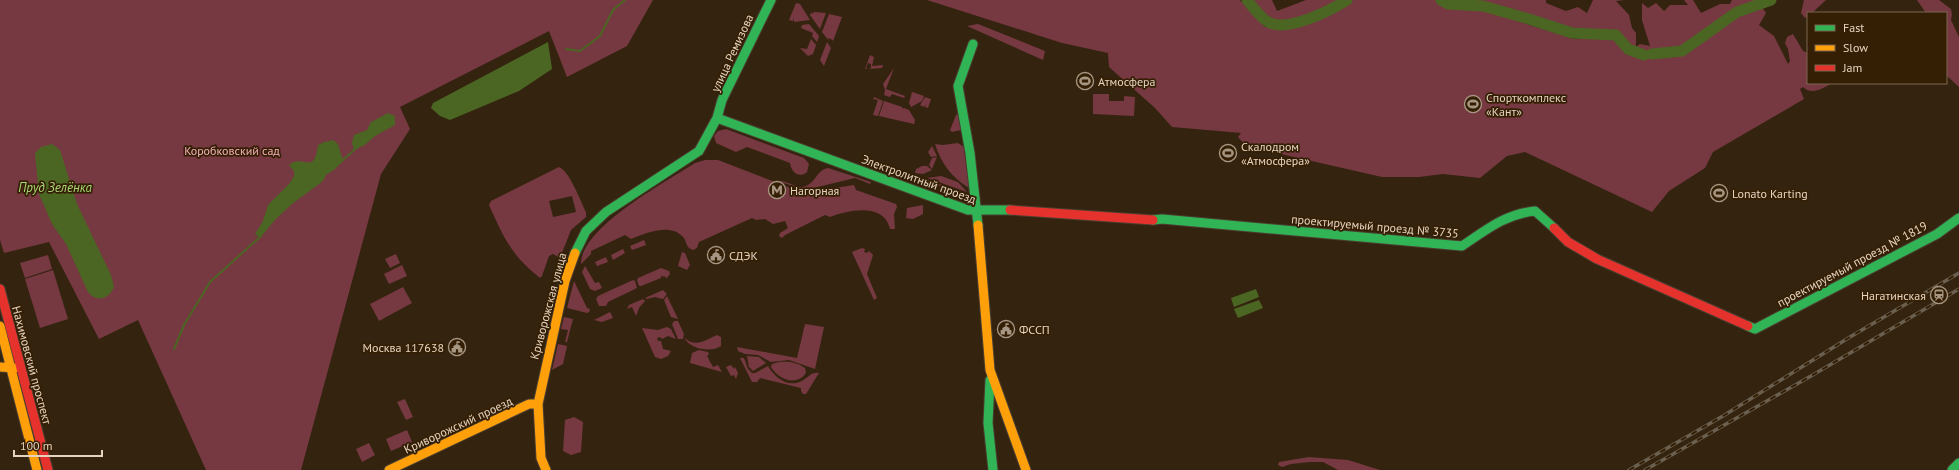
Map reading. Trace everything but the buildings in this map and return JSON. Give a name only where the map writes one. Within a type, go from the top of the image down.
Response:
[{"type":"street","name":"улица Ремизова","points":[[718,118],[722,100],[770,0]]},
{"type":"street","points":[[973,44],[958,86],[970,153],[977,212]]},
{"type":"street","name":"Электролитный проезд","points":[[718,118],[977,212],[984,276],[990,370],[1026,470]]},
{"type":"street","name":"Криворожская улица","points":[[546,470],[541,458],[538,404],[561,296],[582,236],[595,221],[606,212],[700,151],[718,118]]},
{"type":"street","name":"проектируемый проезд № 3735","points":[[977,212],[1001,209],[1154,220],[1162,219],[1462,246],[1504,219],[1518,213],[1530,211],[1541,215],[1568,242],[1597,259],[1755,329]]},
{"type":"street","name":"проектируемый проезд № 1819","points":[[1755,329],[1937,234],[1959,218]]},
{"type":"street","name":"Нахимовский проспект","points":[[0,289],[37,470]]},
{"type":"street","name":"Нахимовский проспект","points":[[0,326],[16,368],[48,470]]},
{"type":"street","points":[[0,367],[16,368]]},
{"type":"street","points":[[990,370],[988,422],[993,470]]},
{"type":"street","name":"Криворожский проезд","points":[[389,470],[529,404],[538,404]]},
{"type":"street","points":[[988,422],[997,416],[1005,420],[1009,425]]},
{"type":"street","points":[[1952,470],[1959,463]]},
{"type":"green space","name":"Коробковский сад","points":[[0,0],[653,0],[627,46],[567,77],[549,31],[400,107],[410,129],[381,174],[301,470],[206,470],[138,320],[99,339],[49,242],[4,253],[0,240]]},
{"type":"green space","name":"Спорткомплекс «Кант»","points":[[927,0],[1240,0],[1265,27],[1273,27],[1244,0],[1272,0],[1277,11],[1306,0],[1546,0],[1546,3],[1566,11],[1578,7],[1587,13],[1593,0],[1625,0],[1616,1],[1629,15],[1632,28],[1636,33],[1636,47],[1640,44],[1650,46],[1642,20],[1642,3],[1648,8],[1656,3],[1664,11],[1670,5],[1688,5],[1684,0],[1693,0],[1701,13],[1720,4],[1730,4],[1732,0],[1757,0],[1766,13],[1759,25],[1774,36],[1788,64],[1790,61],[1788,49],[1785,43],[1787,37],[1793,34],[1803,51],[1807,53],[1807,84],[1831,84],[1814,91],[1807,90],[1803,87],[1800,89],[1804,99],[1713,152],[1705,168],[1669,191],[1652,212],[1525,152],[1507,156],[1480,178],[1443,174],[1419,177],[1382,177],[1246,146],[1238,137],[1241,133],[1172,127],[1155,108],[1109,67],[1108,53],[1062,43]],"holes":[[[1517,21],[1552,29],[1556,24],[1615,37],[1618,43],[1613,38],[1574,39]]]},
{"type":"green space","points":[[1804,0],[1826,0],[1813,12],[1807,12],[1807,17],[1805,18],[1801,13]]},
{"type":"green space","points":[[1917,0],[1939,0],[1951,9],[1951,20],[1959,37],[1959,87],[1947,76],[1947,12],[1925,12]]},
{"type":"green space","points":[[796,3],[800,4],[810,20],[794,22],[794,18],[793,21],[789,20]]},
{"type":"green space","points":[[812,12],[812,14],[814,12],[826,13],[820,29],[810,15]]},
{"type":"green space","points":[[829,14],[842,17],[832,44],[833,40],[828,38],[829,41],[822,32]]},
{"type":"green space","points":[[809,24],[819,36],[817,42],[812,36],[813,33],[801,28],[802,25]]},
{"type":"green space","points":[[978,24],[1045,51],[1043,60],[967,26]]},
{"type":"green space","points":[[811,39],[816,45],[813,54],[808,56],[800,48],[807,49]]},
{"type":"green space","points":[[827,42],[831,48],[824,66],[820,60]]},
{"type":"green space","points":[[870,55],[874,57],[872,66],[883,65],[882,68],[869,69],[871,68],[871,64],[868,63],[867,69],[865,69]]},
{"type":"green space","points":[[894,68],[886,89],[905,96],[904,98],[892,94],[890,97],[884,95],[885,90],[883,84]]},
{"type":"green space","points":[[912,92],[924,96],[922,101],[911,107],[909,103]]},
{"type":"green space","points":[[1093,94],[1109,94],[1109,101],[1124,101],[1124,96],[1135,97],[1134,116],[1093,114]]},
{"type":"green space","points":[[874,97],[883,101],[878,116],[873,115],[878,100],[873,99]]},
{"type":"green space","points":[[925,97],[931,99],[928,108],[925,107],[926,104],[924,107],[920,105]]},
{"type":"green space","points":[[884,101],[909,110],[915,120],[914,124],[879,116]]},
{"type":"green space","points":[[958,114],[961,130],[952,132],[950,130],[956,115]]},
{"type":"green space","points":[[726,129],[804,158],[809,164],[807,172],[798,175],[792,169],[790,163],[747,147],[736,152],[716,143],[714,136],[718,131]]},
{"type":"green space","points":[[958,143],[964,147],[969,188],[952,175],[940,157],[935,144],[943,145]]},
{"type":"green space","points":[[932,146],[937,156],[931,157],[928,152]]},
{"type":"green space","points":[[937,157],[932,169],[929,165],[932,158]]},
{"type":"green space","points":[[705,160],[718,160],[803,193],[854,185],[856,190],[896,204],[897,207],[894,214],[895,229],[890,229],[886,220],[881,215],[873,211],[864,210],[846,212],[830,217],[825,215],[785,235],[782,238],[779,236],[780,233],[788,228],[785,221],[773,224],[765,219],[756,220],[752,218],[699,242],[697,248],[693,250],[688,247],[684,238],[679,233],[672,231],[658,230],[631,239],[625,235],[591,251],[591,254],[581,264],[585,250],[595,235],[609,221],[646,194],[695,163]]},
{"type":"green space","points":[[922,166],[927,166],[932,170],[923,174],[915,173],[916,169]]},
{"type":"green space","points":[[559,167],[567,174],[586,212],[586,217],[571,230],[560,258],[553,254],[549,256],[540,278],[522,262],[509,245],[489,205],[491,201]],"holes":[[[572,196],[576,212],[553,217],[549,201]]]},
{"type":"green space","points":[[828,168],[871,182],[870,184],[855,178],[805,190],[778,181],[803,187],[811,183],[821,171]]},
{"type":"green space","points":[[941,176],[958,182],[967,192],[927,178]]},
{"type":"green space","points":[[925,179],[964,193],[964,194],[923,180]]},
{"type":"green space","points":[[923,205],[923,214],[913,219],[906,218],[907,208]]},
{"type":"green space","points":[[644,240],[646,245],[632,250],[630,246]]},
{"type":"green space","points":[[862,248],[865,249],[864,252],[867,253],[869,251],[873,255],[867,274],[877,298],[874,300],[852,252]]},
{"type":"green space","points":[[623,249],[625,253],[613,260],[611,255]]},
{"type":"green space","points":[[682,252],[685,253],[690,265],[687,270],[678,266]]},
{"type":"green space","points":[[396,254],[400,263],[390,268],[385,259]]},
{"type":"green space","points":[[48,255],[52,269],[25,278],[20,263]]},
{"type":"green space","points":[[606,257],[608,262],[597,266],[595,262]]},
{"type":"green space","points":[[402,265],[407,276],[389,284],[384,274]]},
{"type":"green space","points":[[585,266],[595,283],[599,282],[602,288],[595,291],[590,289],[582,272]]},
{"type":"green space","points":[[661,268],[669,271],[670,274],[666,279],[666,277],[661,276],[661,278],[639,286],[637,280],[638,278]]},
{"type":"green space","points":[[53,270],[68,319],[40,328],[25,279]]},
{"type":"green space","points":[[633,280],[635,281],[637,288],[608,302],[606,306],[599,306],[596,299],[598,296]]},
{"type":"green space","points":[[574,281],[587,308],[590,309],[587,313],[567,308]]},
{"type":"green space","points":[[403,287],[412,303],[379,321],[370,304]]},
{"type":"green space","points":[[663,290],[667,294],[663,299],[655,297],[645,298]]},
{"type":"green space","points":[[667,296],[678,319],[671,317],[664,300]]},
{"type":"green space","points":[[643,299],[645,301],[639,308],[636,316],[632,307],[627,309],[629,305]]},
{"type":"green space","points":[[610,312],[613,318],[602,322],[594,320]]},
{"type":"green space","points":[[564,317],[573,319],[567,342],[565,342],[568,330],[561,329]]},
{"type":"green space","points":[[674,321],[678,321],[684,334],[683,339],[678,339],[672,324]]},
{"type":"green space","points":[[805,324],[824,327],[815,369],[789,360],[771,362],[758,355],[745,354],[738,351],[737,347],[797,358]]},
{"type":"green space","points":[[667,327],[671,329],[676,339],[668,336],[662,339],[660,337],[657,338],[658,341],[661,341],[663,349],[671,351],[668,356],[661,359],[655,357],[642,328],[658,330]]},
{"type":"green space","points":[[717,335],[721,337],[721,346],[712,349],[702,349],[696,347],[685,339],[697,343]]},
{"type":"green space","points":[[558,344],[567,346],[563,364],[552,370]]},
{"type":"green space","points":[[699,350],[708,352],[709,354],[707,356],[713,367],[718,365],[722,372],[690,363],[692,353]]},
{"type":"green space","points":[[747,356],[759,357],[766,363],[753,371],[749,367]]},
{"type":"green space","points":[[740,358],[744,358],[748,369],[752,373],[755,373],[768,366],[782,381],[792,383],[797,383],[812,374],[819,373],[806,394],[803,394],[801,388],[760,378],[757,382],[752,382]]},
{"type":"green space","points":[[779,362],[799,364],[805,368],[806,373],[797,380],[787,380],[778,375],[771,367],[772,364]]},
{"type":"green space","points":[[731,365],[734,369],[735,367],[738,373],[736,379],[734,375],[731,376],[726,367]]},
{"type":"green space","points":[[405,399],[413,417],[406,420],[397,402]]},
{"type":"green space","points":[[574,417],[583,422],[581,452],[571,455],[563,451],[565,420]]},
{"type":"green space","points":[[407,430],[412,442],[391,451],[386,439]]},
{"type":"green space","points":[[369,443],[375,455],[362,462],[356,449]]},
{"type":"green space","points":[[1309,457],[1348,460],[1380,470],[1338,470],[1323,462],[1291,464],[1282,467],[1278,465],[1279,462]]},
{"type":"water","points":[[548,42],[552,69],[519,91],[450,120],[440,116],[431,108],[433,103]]},
{"type":"water","points":[[388,113],[395,116],[395,125],[375,136],[363,146],[354,150],[352,143],[354,135],[367,130],[371,122]]},
{"type":"water","points":[[333,140],[338,144],[343,161],[334,170],[326,175],[323,181],[292,204],[275,220],[260,238],[255,234],[263,221],[268,205],[289,184],[294,176],[294,171],[289,165],[299,161],[311,162],[314,160],[318,145]]},
{"type":"water","name":"Пруд Зелёнка","points":[[52,144],[60,150],[77,204],[111,275],[114,287],[106,297],[95,298],[88,292],[66,244],[52,224],[39,194],[35,153],[41,147]]},
{"type":"water","points":[[1256,289],[1259,297],[1234,307],[1231,298]]},
{"type":"water","points":[[1259,300],[1263,308],[1238,318],[1234,309]]},
{"type":"waterway","points":[[566,49],[580,51],[600,36],[613,10],[625,0]]},
{"type":"waterway","points":[[1247,0],[1265,20],[1276,25],[1286,25],[1309,19],[1347,0]]},
{"type":"waterway","points":[[1441,0],[1448,4],[1483,6],[1572,33],[1616,35],[1628,49],[1644,55]]},
{"type":"waterway","points":[[1652,54],[1682,51],[1737,12],[1771,0]]},
{"type":"waterway","points":[[342,161],[355,149]]},
{"type":"waterway","points":[[174,349],[184,325],[210,282],[261,236]]},
{"type":"railway","points":[[1629,470],[1723,416],[1850,337],[1959,273]]},
{"type":"railway","points":[[1645,470],[1811,376],[1959,289]]},
{"type":"traffic: fast","points":[[575,253],[586,231],[606,212],[699,151],[717,118],[722,100],[771,0]]},
{"type":"traffic: fast","points":[[973,44],[958,86],[970,153],[978,225]]},
{"type":"traffic: fast","points":[[717,118],[968,210],[1010,210]]},
{"type":"traffic: fast","points":[[1153,220],[1162,219],[1462,246],[1505,219],[1524,213],[1535,211],[1554,228]]},
{"type":"traffic: fast","points":[[1748,326],[1755,329],[1937,234],[1959,218]]},
{"type":"traffic: fast","points":[[990,380],[988,423],[993,470]]},
{"type":"traffic: fast","points":[[1952,470],[1959,463]]},
{"type":"traffic: slow","points":[[978,225],[990,370],[1026,470]]},
{"type":"traffic: slow","points":[[546,470],[541,458],[538,404],[565,281],[575,253]]},
{"type":"traffic: slow","points":[[0,326],[37,470]]},
{"type":"traffic: slow","points":[[0,367],[15,368]]},
{"type":"traffic: slow","points":[[389,470],[529,404],[538,404]]},
{"type":"traffic: jam","points":[[1010,210],[1153,220]]},
{"type":"traffic: jam","points":[[1554,228],[1568,242],[1597,259],[1748,326]]},
{"type":"traffic: jam","points":[[0,289],[48,470]]},
{"type":"place","name":"Атмосфера","points":[[1085,81]]},
{"type":"place","name":"Спорткомплекс «Кант»","points":[[1473,104]]},
{"type":"place","name":"Скалодром «Атмосфера»","points":[[1228,153]]},
{"type":"place","name":"Нагорная","points":[[777,190]]},
{"type":"place","name":"Lonato Karting","points":[[1719,193]]},
{"type":"place","name":"СДЭК","points":[[716,255]]},
{"type":"place","name":"Нагатинская","points":[[1939,295]]},
{"type":"place","name":"ФССП","points":[[1006,329]]},
{"type":"place","name":"Москва 117638","points":[[457,347]]}]
